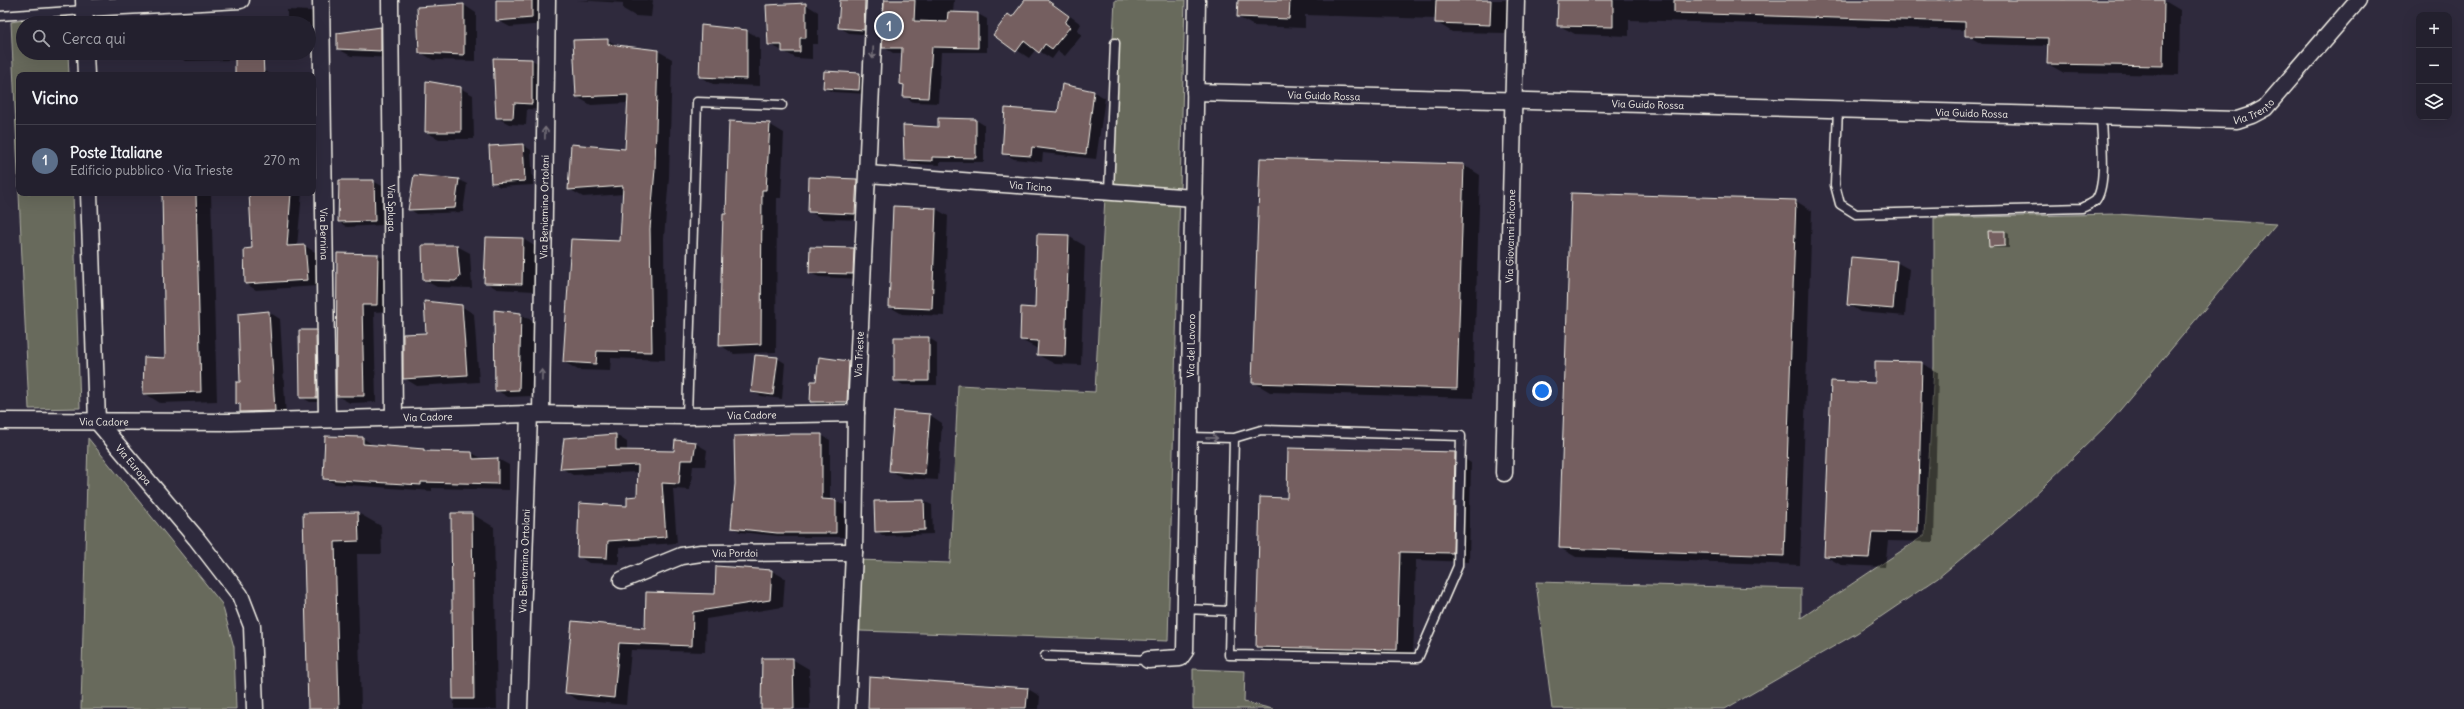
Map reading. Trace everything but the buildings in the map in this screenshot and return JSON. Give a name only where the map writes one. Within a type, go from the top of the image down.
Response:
[{"type":"street","points":[[84,10],[241,0]]},
{"type":"street","name":"Via Bernina","points":[[321,0],[327,419]]},
{"type":"street","name":"Via Spluga","points":[[390,0],[394,417]]},
{"type":"street","name":"Via Beniamino Ortolani","points":[[519,709],[535,414],[547,0]]},
{"type":"street","name":"Via Trieste","points":[[847,709],[854,552],[856,413],[875,0]]},
{"type":"street","name":"Via del Lavoro","points":[[1148,660],[1180,658],[1185,651],[1197,0]]},
{"type":"street","name":"Via Giovanni Falcone","points":[[1504,473],[1516,0]]},
{"type":"street","name":"Via Trento","points":[[2101,116],[2237,120],[2252,115],[2265,108],[2358,0]]},
{"type":"street","points":[[85,60],[86,72]]},
{"type":"street","name":"Via Guido Rossa","points":[[1195,92],[2101,116]]},
{"type":"street","name":"Via Ticino","points":[[868,174],[1194,198]]},
{"type":"street","points":[[89,196],[97,421]]},
{"type":"street","name":"Via Cadore","points":[[0,420],[231,422],[535,414],[687,416],[856,413]]},
{"type":"street","name":"Via Europa","points":[[97,421],[196,538],[240,595],[252,626],[255,709]]},
{"type":"street","name":"Via Pordoi","points":[[622,580],[681,556],[701,553],[854,552]]},
{"type":"lane","points":[[0,16],[84,10]]},
{"type":"lane","points":[[1109,191],[1115,43]]},
{"type":"lane","points":[[687,416],[696,102],[782,105]]},
{"type":"lane","points":[[1838,108],[1835,185],[1840,204],[1856,214],[2082,208],[2096,200],[2102,187],[2101,116]]},
{"type":"lane","points":[[1189,437],[1234,438],[1261,430],[1461,436],[1458,566],[1418,658],[1229,655],[1234,438]]},
{"type":"lane","points":[[1186,609],[1230,611]]},
{"type":"lane","points":[[1045,656],[1148,660]]},
{"type":"green space","points":[[1115,0],[1185,0],[1168,641],[860,631],[858,560],[950,563],[958,385],[1095,392]]},
{"type":"green space","points":[[67,13],[67,16],[48,16]]},
{"type":"green space","points":[[16,21],[16,60],[68,60],[69,72],[16,72],[16,130],[11,22]]},
{"type":"green space","points":[[19,196],[73,196],[80,408],[29,409]]},
{"type":"green space","points":[[2117,214],[2276,224],[2110,422],[2016,513],[1938,578],[1857,633],[1725,709],[1552,709],[1536,582],[1801,589],[1801,618],[1925,535],[1934,366],[1934,218]]},
{"type":"green space","points":[[88,438],[222,604],[234,647],[236,709],[81,709]]},
{"type":"green space","points":[[1193,669],[1245,671],[1244,702],[1273,709],[1193,709]]},
{"type":"place","name":"Poste Italiane","points":[[889,26]]}]
